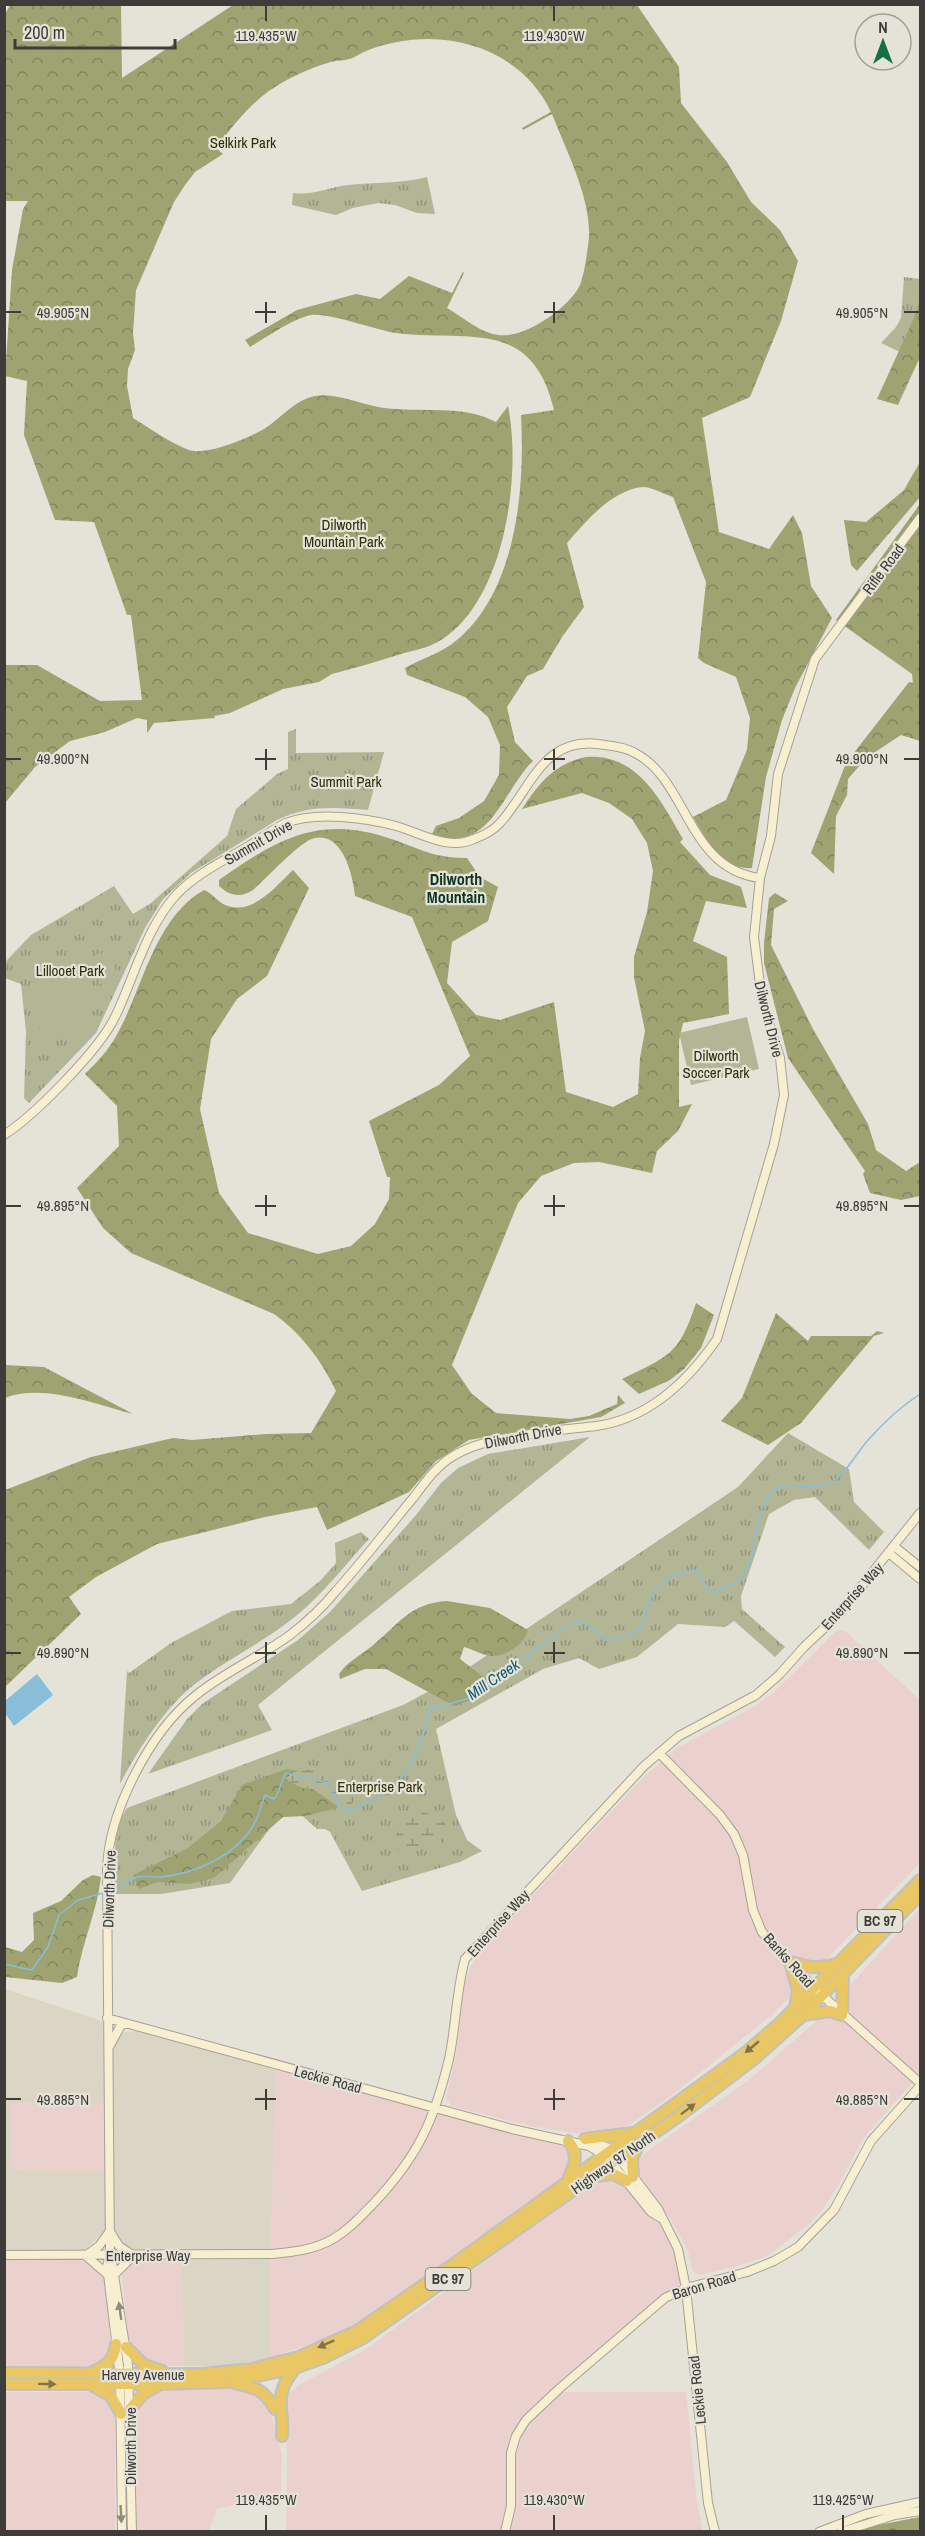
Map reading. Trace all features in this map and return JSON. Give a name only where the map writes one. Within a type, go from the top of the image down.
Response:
[{"type":"highway","name":"Highway 97 North","points":[[841,1969],[921,1880]]},
{"type":"highway","name":"Highway 97 North","points":[[281,2362],[299,2357],[357,2331],[566,2184],[638,2138],[780,2024],[799,2012],[921,1894]]},
{"type":"highway","points":[[790,1962],[810,1969],[841,1969],[842,2014],[830,2011],[799,2012],[798,1990],[790,1962]]},
{"type":"highway","points":[[585,2139],[638,2138],[632,2159],[630,2179],[613,2174],[593,2176]]},
{"type":"highway","points":[[566,2184],[576,2161],[574,2147],[568,2141]]},
{"type":"highway","name":"Highway 97 North","points":[[267,2375],[323,2358],[363,2338],[593,2176],[612,2156]]},
{"type":"highway","points":[[159,2384],[144,2393],[126,2411],[111,2396],[88,2380],[109,2362],[121,2345],[144,2365],[174,2374]]},
{"type":"highway","points":[[267,2375],[281,2362]]},
{"type":"highway","name":"Harvey Avenue","points":[[4,2384],[230,2372],[281,2362]]},
{"type":"highway","points":[[282,2436],[283,2420],[279,2397],[284,2382],[295,2368]]},
{"type":"highway","name":"Harvey Avenue","points":[[4,2373],[88,2380]]},
{"type":"highway","name":"Harvey Avenue","points":[[125,2379],[159,2384],[228,2382],[267,2375]]},
{"type":"highway","points":[[228,2382],[252,2387],[264,2393],[275,2409]]},
{"type":"street","name":"Rifle Road","points":[[845,619],[921,518]]},
{"type":"street","name":"Dilworth Drive","points":[[132,2532],[125,2379],[112,2275],[107,2266],[110,2255],[110,2231],[107,1893],[110,1841],[123,1799],[142,1761],[180,1708],[197,1694],[290,1635],[311,1617],[336,1592],[431,1475],[453,1455],[481,1443],[628,1418],[644,1410],[679,1385],[700,1363],[717,1339],[774,1144],[784,1095],[780,1058],[762,1000],[754,937],[760,878],[771,836],[778,774],[815,659],[845,619]]},
{"type":"street","name":"Summit Drive","points":[[4,1135],[52,1092],[101,1041],[114,1019],[157,923],[175,897],[193,880],[285,824],[305,817],[374,821],[444,843],[472,841],[499,825],[535,771],[548,757],[572,746],[587,743],[604,744],[635,753],[652,767],[660,774],[707,850],[728,865],[752,877],[760,878]]},
{"type":"street","name":"Enterprise Way","points":[[4,2254],[271,2254],[305,2250],[332,2240],[355,2223],[403,2170],[421,2143],[436,2108],[449,2056],[458,1985],[465,1959],[644,1766],[679,1736],[756,1695],[779,1675],[804,1647],[839,1614],[921,1513]]},
{"type":"street","points":[[893,1550],[921,1568]]},
{"type":"street","points":[[893,1550],[921,1579]]},
{"type":"street","name":"Banks Road","points":[[659,1753],[720,1815],[734,1833],[742,1855],[753,1910],[762,1932],[818,1992],[921,2085]]},
{"type":"street","name":"Leckie Road","points":[[107,2018],[436,2108],[549,2138],[589,2146],[612,2156]]},
{"type":"street","points":[[108,2049],[124,2024]]},
{"type":"street","name":"Baron Road","points":[[505,2532],[511,2506],[511,2453],[516,2436],[526,2420],[665,2298],[686,2288],[747,2272],[774,2261],[798,2247],[834,2210],[871,2141],[921,2085]]},
{"type":"street","name":"Leckie Road","points":[[549,2138],[556,2135],[585,2139],[612,2156],[651,2212],[662,2218],[678,2249],[686,2288],[708,2503],[715,2532]]},
{"type":"street","points":[[110,2231],[119,2246],[134,2255],[112,2275],[86,2255],[99,2246],[110,2231]]},
{"type":"street","name":"Dilworth Drive","points":[[122,2532],[126,2411]]},
{"type":"street","points":[[819,2532],[866,2514],[921,2502]]},
{"type":"street","points":[[841,2532],[895,2515],[921,2511]]},
{"type":"shaded area","points":[[837,1630],[845,1631],[920,1700],[920,1863],[772,2015],[676,2092],[629,2125],[614,2132],[587,2135],[530,2126],[451,2106],[446,2097],[456,2055],[464,1986],[471,1966],[487,1944],[645,1776],[677,1748],[755,1706],[773,1693]]},
{"type":"shaded area","points":[[920,1908],[920,2074],[864,2137],[838,2186],[822,2210],[808,2225],[769,2255],[741,2265],[699,2275],[693,2271],[688,2251],[671,2220],[638,2174],[637,2166],[640,2159],[645,2153],[749,2080],[823,2015]]},
{"type":"shaded area","points":[[5,1989],[105,2022],[105,2104],[10,2103],[12,2170],[106,2171],[106,2230],[84,2251],[5,2251]]},
{"type":"shaded area","points":[[138,2031],[275,2068],[271,2252],[133,2252],[118,2240],[114,2230],[110,2049],[115,2039],[125,2032]]},
{"type":"shaded area","points":[[275,2068],[431,2109],[419,2142],[400,2170],[353,2221],[329,2237],[304,2248],[271,2252]]},
{"type":"shaded area","points":[[10,2103],[105,2104],[106,2171],[12,2170]]},
{"type":"shaded area","points":[[437,2112],[567,2144],[572,2151],[563,2183],[344,2332],[270,2358],[270,2258],[302,2254],[333,2242],[354,2227],[402,2177],[423,2146]]},
{"type":"shaded area","points":[[611,2177],[625,2184],[665,2230],[676,2253],[682,2286],[661,2296],[523,2417],[507,2453],[507,2506],[501,2531],[286,2531],[287,2453],[283,2398],[300,2384],[365,2350],[599,2178]]},
{"type":"shaded area","points":[[5,2257],[85,2258],[105,2278],[110,2341],[107,2357],[88,2368],[5,2367]]},
{"type":"shaded area","points":[[270,2258],[270,2358],[227,2366],[184,2366],[182,2259]]},
{"type":"shaded area","points":[[134,2259],[182,2259],[184,2366],[164,2366],[147,2361],[129,2343],[122,2276]]},
{"type":"shaded area","points":[[234,2386],[255,2393],[269,2406],[282,2456],[281,2494],[217,2509],[209,2531],[134,2531],[133,2408],[145,2394],[157,2390]]},
{"type":"shaded area","points":[[5,2392],[91,2392],[107,2399],[115,2414],[115,2531],[5,2532]]},
{"type":"shaded area","points":[[561,2392],[686,2392],[697,2503],[703,2531],[510,2531],[515,2508],[516,2456],[521,2438],[534,2418]]},
{"type":"green space","name":"Dilworth Mountain Park","points":[[10,5],[121,5],[122,78],[233,5],[637,5],[679,67],[681,103],[727,162],[751,202],[780,230],[798,261],[781,321],[750,397],[702,418],[719,532],[769,549],[793,515],[802,533],[811,586],[832,618],[795,688],[782,720],[766,777],[752,868],[741,868],[724,859],[709,844],[693,817],[726,800],[747,750],[750,718],[736,677],[698,658],[706,582],[673,497],[645,487],[620,494],[600,508],[567,543],[584,607],[562,637],[543,669],[527,676],[507,707],[515,742],[533,761],[493,817],[481,828],[468,836],[452,838],[432,834],[436,826],[459,818],[484,801],[499,775],[500,745],[488,717],[465,697],[407,675],[405,668],[457,640],[477,619],[493,594],[505,566],[518,505],[522,444],[521,415],[554,410],[544,380],[530,360],[514,347],[494,340],[396,333],[329,316],[311,315],[296,320],[250,347],[245,340],[297,310],[356,294],[380,299],[409,276],[452,293],[463,272],[447,308],[478,328],[499,335],[520,332],[544,320],[565,304],[579,287],[589,237],[589,222],[582,190],[552,114],[523,130],[522,128],[551,112],[539,92],[524,75],[506,61],[487,51],[443,40],[420,39],[393,43],[345,60],[315,67],[269,91],[240,118],[216,148],[223,154],[195,172],[174,202],[136,290],[133,333],[135,350],[128,369],[127,386],[133,418],[175,444],[197,451],[218,448],[251,436],[297,404],[317,396],[336,396],[384,408],[470,413],[496,422],[508,406],[512,434],[510,500],[504,534],[494,567],[480,596],[463,621],[441,640],[425,647],[332,674],[319,682],[283,689],[230,713],[214,716],[215,718],[154,723],[147,733],[147,720],[137,718],[105,732],[70,741],[35,767],[5,803],[5,665],[37,665],[100,701],[142,700],[131,615],[127,615],[94,522],[55,520],[24,435],[27,381],[5,376],[12,270],[23,209],[28,201],[5,201],[4,16]]},
{"type":"green space","points":[[427,177],[435,214],[417,213],[395,205],[378,203],[353,208],[336,215],[292,205],[293,193],[300,194],[348,185],[398,182]]},
{"type":"green space","points":[[904,277],[920,279],[919,361],[881,343],[901,318]]},
{"type":"green space","points":[[920,299],[920,357],[898,405],[877,399],[913,320]]},
{"type":"green space","points":[[920,462],[920,497],[857,571],[851,565],[844,520],[866,522],[904,490]]},
{"type":"green space","points":[[920,504],[920,741],[901,735],[866,758],[848,779],[847,795],[836,816],[834,874],[811,853],[846,763],[909,682],[913,683],[912,674],[836,620]]},
{"type":"green space","name":"Lillooet Park","points":[[296,729],[296,753],[384,752],[368,810],[321,808],[288,815],[191,873],[163,899],[145,928],[96,1033],[29,1103],[24,1098],[26,1032],[21,984],[5,978],[7,960],[31,935],[114,886],[133,914],[151,903],[227,836],[236,809],[277,774],[288,769],[288,732]]},
{"type":"green space","points":[[586,757],[604,758],[634,771],[646,782],[666,810],[683,839],[680,842],[710,875],[741,887],[747,908],[706,901],[693,941],[727,957],[729,1014],[683,1023],[679,1041],[679,1107],[692,1104],[678,1131],[657,1151],[652,1173],[599,1162],[574,1163],[541,1176],[518,1203],[452,1365],[472,1394],[496,1413],[570,1419],[589,1416],[617,1404],[618,1395],[625,1403],[601,1417],[469,1440],[436,1461],[409,1492],[327,1530],[317,1507],[265,1517],[157,1544],[96,1577],[69,1597],[81,1614],[5,1687],[5,1490],[91,1457],[173,1438],[192,1440],[311,1433],[336,1391],[310,1348],[274,1314],[131,1253],[103,1228],[77,1188],[119,1146],[117,1106],[85,1074],[105,1053],[115,1038],[161,937],[187,903],[204,890],[223,904],[243,907],[262,899],[293,870],[309,888],[267,976],[237,999],[211,1039],[200,1109],[219,1193],[248,1233],[318,1254],[351,1246],[375,1224],[389,1199],[390,1177],[387,1177],[369,1121],[439,1085],[470,1056],[412,917],[355,896],[348,865],[337,846],[329,840],[320,837],[304,843],[248,893],[231,894],[219,886],[219,880],[277,844],[315,831],[336,829],[382,836],[432,854],[467,858],[480,877],[498,887],[488,921],[452,942],[447,983],[476,1015],[500,1020],[554,1002],[566,1092],[613,1107],[638,1094],[640,1058],[645,1031],[634,977],[634,957],[647,912],[653,871],[647,843],[632,819],[609,803],[582,793],[522,809],[534,791],[556,769]]},
{"type":"green space","points":[[775,893],[788,901],[774,909],[771,945],[813,1029],[868,1124],[876,1150],[906,1171],[920,1162],[920,1196],[901,1200],[870,1193],[863,1174],[865,1171],[788,1058],[764,963],[769,898]]},
{"type":"green space","points":[[113,952],[117,981],[100,984],[95,954]]},
{"type":"green space","points":[[80,955],[92,1031],[41,1039],[28,963]]},
{"type":"green space","name":"Dilworth Soccer Park","points":[[747,1017],[759,1069],[691,1085],[679,1033]]},
{"type":"green space","points":[[696,1303],[714,1315],[701,1348],[684,1369],[670,1380],[639,1394],[622,1379],[662,1359],[678,1344]]},
{"type":"green space","points":[[776,1313],[808,1341],[811,1336],[871,1336],[877,1331],[884,1333],[874,1336],[801,1423],[768,1445],[721,1421],[742,1398]]},
{"type":"green space","points":[[5,1365],[44,1367],[133,1414],[52,1394],[20,1394],[5,1398]]},
{"type":"green space","name":"Enterprise Park","points":[[788,1433],[849,1469],[854,1502],[884,1532],[869,1550],[815,1497],[794,1500],[769,1514],[741,1596],[742,1609],[785,1647],[775,1657],[734,1621],[725,1627],[678,1624],[637,1657],[599,1669],[579,1658],[543,1669],[436,1729],[456,1815],[467,1840],[482,1851],[460,1862],[362,1891],[330,1832],[317,1829],[296,1810],[281,1813],[230,1883],[161,1894],[114,1894],[116,1838],[127,1808],[403,1705],[450,1680],[738,1487]]},
{"type":"green space","points":[[590,1437],[258,1705],[272,1730],[148,1774],[187,1719],[202,1704],[298,1640],[330,1612],[416,1515],[441,1483],[458,1468],[488,1454]]},
{"type":"green space","points":[[361,1532],[369,1539],[306,1607],[270,1635],[203,1678],[180,1697],[151,1733],[120,1784],[127,1671],[129,1673],[171,1643],[232,1611],[291,1604],[320,1581],[336,1563],[335,1543]]},
{"type":"green space","points":[[447,1601],[490,1608],[528,1630],[519,1645],[496,1656],[464,1647],[460,1659],[490,1682],[484,1695],[454,1706],[386,1669],[365,1669],[340,1679],[339,1674],[346,1666],[405,1616],[423,1606]]},
{"type":"green space","points":[[318,1768],[337,1775],[355,1778],[360,1786],[357,1798],[350,1806],[336,1805],[313,1789],[303,1788],[286,1778],[294,1772]]},
{"type":"green space","points":[[287,1769],[307,1772],[322,1778],[331,1788],[337,1808],[306,1816],[283,1817],[214,1878],[189,1884],[158,1882],[139,1889],[133,1875],[188,1848],[221,1821],[242,1785]]},
{"type":"green space","points":[[417,1811],[440,1819],[448,1827],[452,1838],[444,1843],[434,1843],[428,1847],[392,1851],[390,1847],[401,1826],[412,1813]]},
{"type":"green space","points":[[93,1875],[101,1877],[99,1890],[77,1977],[62,1983],[5,1977],[5,1947],[22,1952],[34,1940],[33,1913],[61,1901],[83,1880]]},
{"type":"green space","points":[[920,2517],[920,2531],[862,2531],[873,2526]]},
{"type":"water","points":[[37,1674],[53,1695],[14,1726],[5,1713],[5,1701]]},
{"type":"waterway","name":"Mill Creek","points":[[111,1892],[133,1878],[162,1877],[188,1872],[225,1854],[236,1846],[253,1826],[265,1795],[274,1799],[276,1797],[286,1773],[328,1783],[342,1809],[350,1811],[382,1795],[392,1788],[406,1772],[421,1740],[430,1709],[470,1698],[570,1624],[584,1622],[604,1639],[630,1635],[642,1628],[652,1595],[658,1587],[674,1576],[697,1570],[705,1584],[713,1591],[734,1584],[749,1566],[759,1517],[769,1496],[782,1487],[818,1487],[832,1482],[844,1472],[881,1426],[920,1394]]},
{"type":"waterway","name":"Mill Creek","points":[[4,1964],[32,1970],[48,1947],[59,1915],[78,1900],[103,1893]]},
{"type":"district","name":"Dilworth Mountain","points":[[456,888]]},
{"type":"park label","name":"Selkirk Park","points":[[243,142]]},
{"type":"park label","name":"Summit Park","points":[[346,781]]}]
